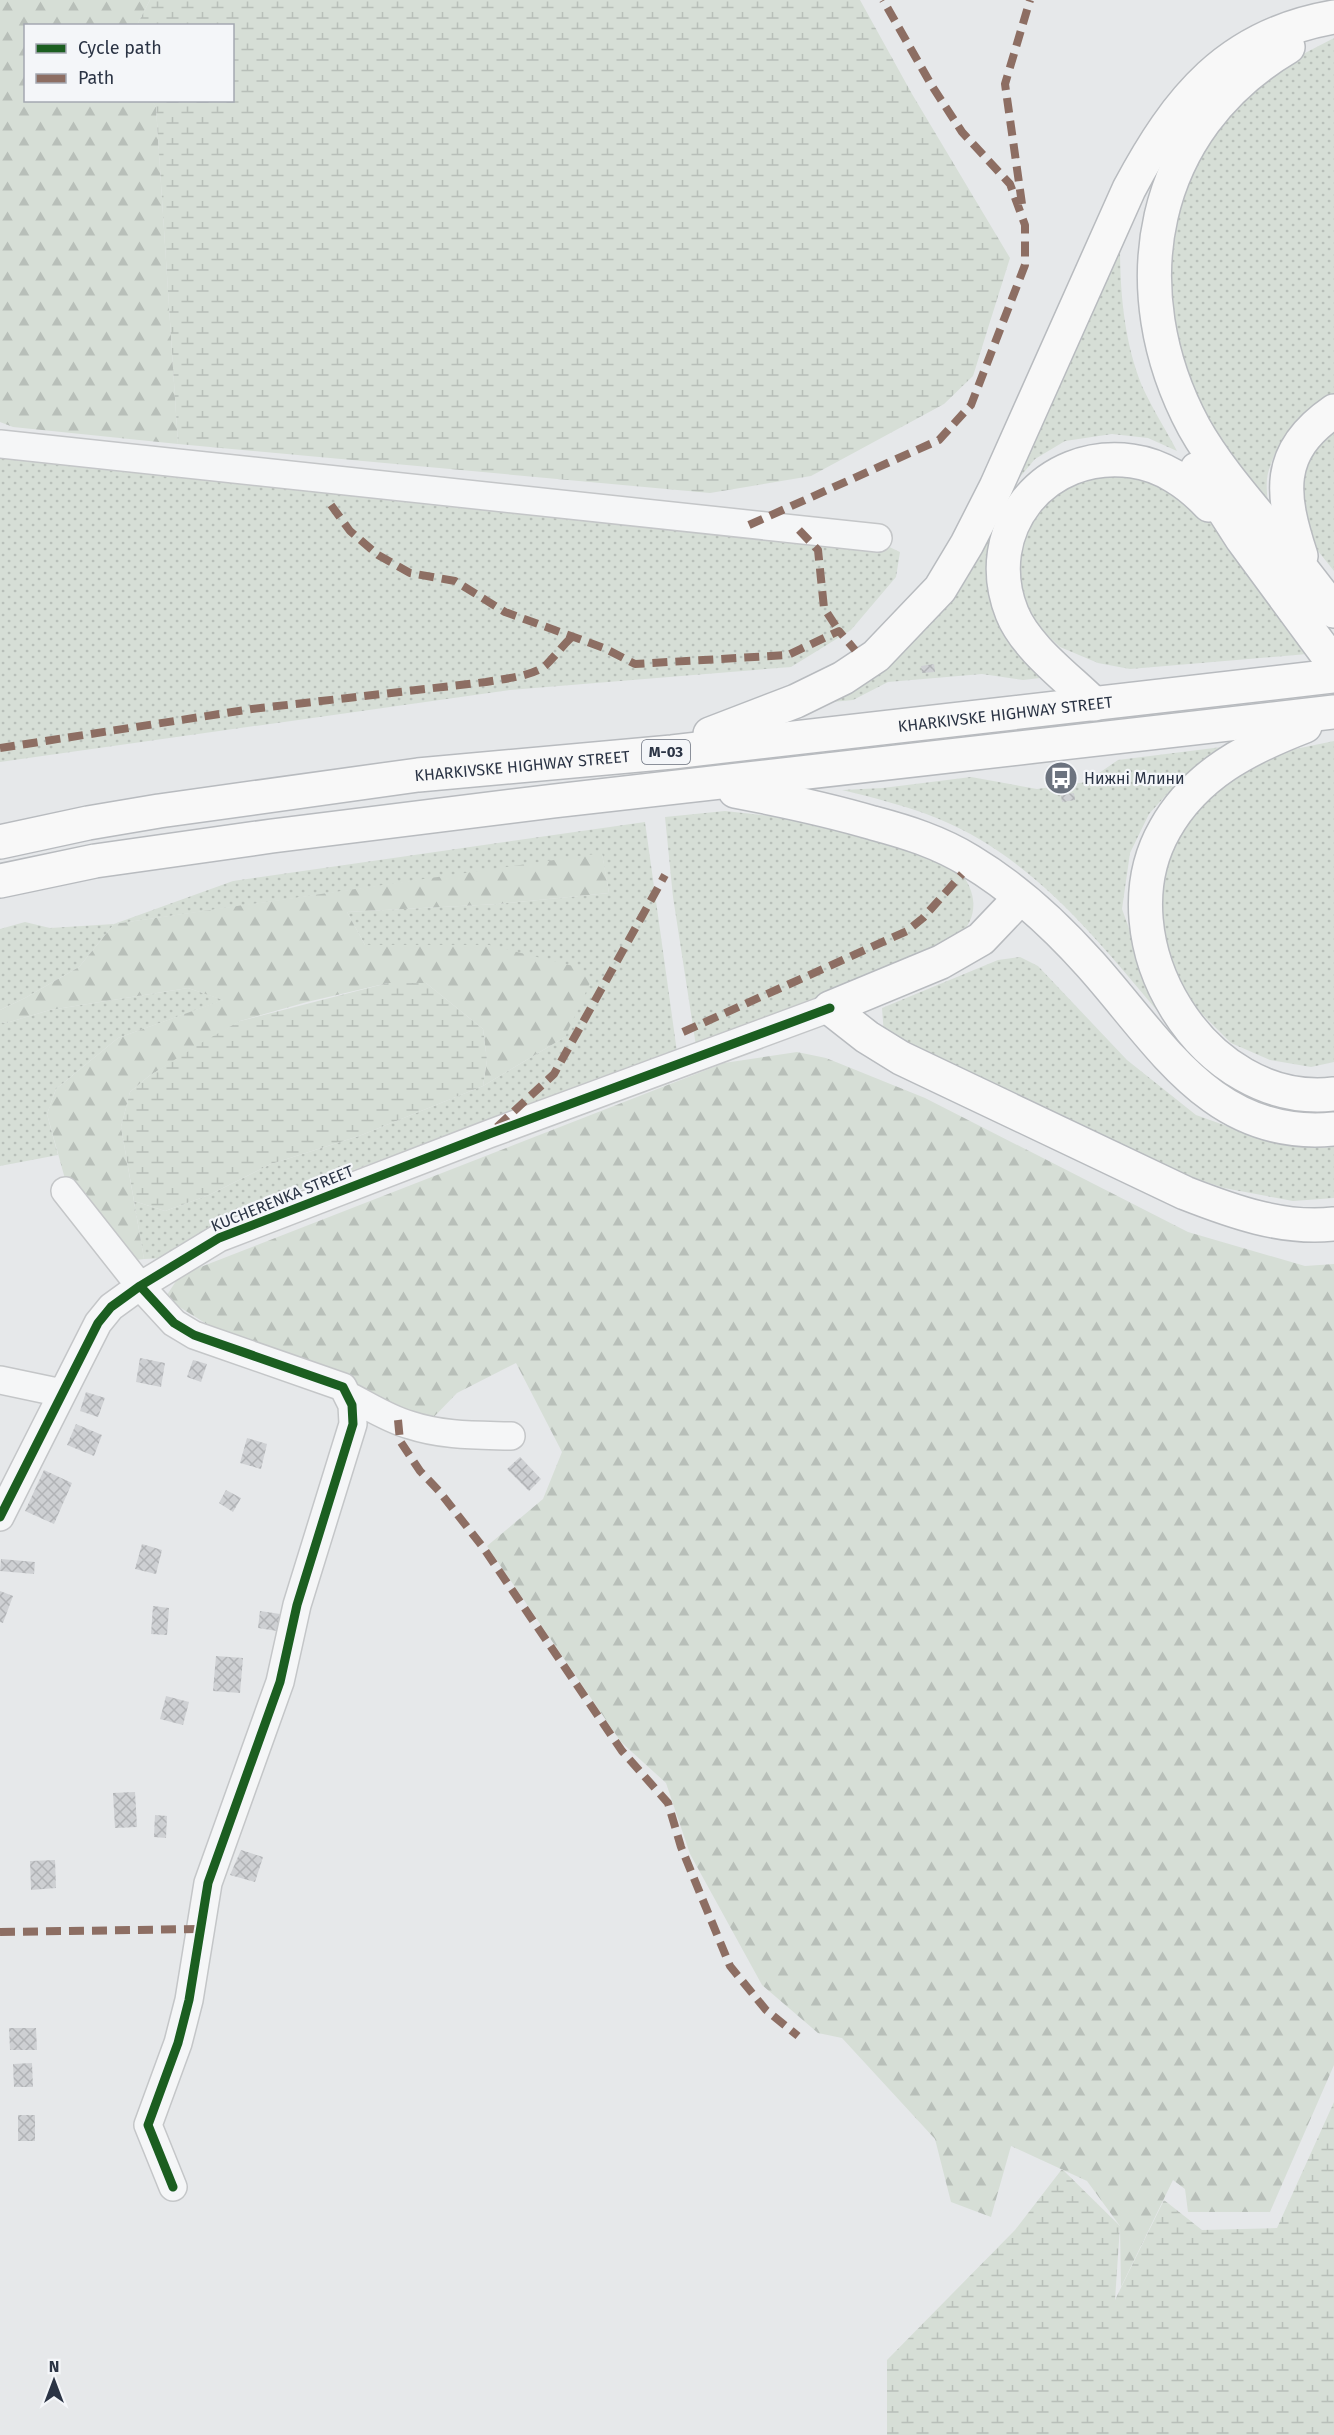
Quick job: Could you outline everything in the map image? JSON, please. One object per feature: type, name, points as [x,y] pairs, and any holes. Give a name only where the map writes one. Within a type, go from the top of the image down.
[{"type":"highway","points":[[549,762],[687,740],[765,714],[813,694],[876,656],[940,589],[968,544],[1030,413],[1129,189],[1148,153],[1171,120],[1195,89],[1236,53],[1279,33],[1334,17]]},
{"type":"highway","points":[[1334,25],[1272,56],[1234,86],[1208,116],[1188,145],[1173,179],[1158,232],[1155,261],[1155,304],[1160,337],[1168,367],[1195,428],[1234,486],[1308,575],[1334,611]]},
{"type":"highway","points":[[1171,120],[1151,177],[1139,226],[1134,276],[1137,329],[1145,366],[1162,407],[1185,451],[1242,539],[1334,664]]},
{"type":"highway","points":[[1308,575],[1289,517],[1286,482],[1289,468],[1304,438],[1334,411]]},
{"type":"highway","points":[[1094,704],[1029,641],[1010,607],[1004,578],[1004,554],[1014,520],[1027,499],[1049,480],[1073,467],[1103,460],[1133,461],[1160,468],[1185,484],[1204,499],[1242,539]]},
{"type":"highway","name":"KHARKIVSKE HIGHWAY STREET","points":[[0,842],[88,823],[250,797],[418,775],[672,752],[1334,676]]},
{"type":"highway","points":[[1334,714],[1242,753],[1207,777],[1183,801],[1164,830],[1153,858],[1146,893],[1149,932],[1157,967],[1178,1010],[1206,1046],[1223,1062],[1260,1084],[1280,1091],[1305,1095],[1334,1094]]},
{"type":"highway","name":"М-03","points":[[0,881],[95,861],[272,836],[698,785],[1334,714]]},
{"type":"highway","points":[[698,785],[808,804],[923,837],[971,862],[1020,898],[1064,936],[1177,1066],[1216,1100],[1261,1122],[1290,1129],[1317,1131],[1334,1129]]},
{"type":"highway","points":[[1020,898],[981,939],[941,962],[830,1008],[867,1037],[901,1058],[1185,1193],[1220,1206],[1276,1221],[1334,1224]]},
{"type":"street","points":[[0,444],[878,538]]},
{"type":"street","name":"KUCHERENKA STREET","points":[[0,1516],[98,1323],[111,1307],[140,1286],[219,1238],[462,1144],[830,1008]]},
{"type":"street","points":[[65,1191],[140,1286],[174,1323],[194,1335],[343,1387],[352,1405],[353,1424],[297,1605],[280,1682],[208,1883],[181,2032],[148,2125],[173,2187]]},
{"type":"street","points":[[0,1380],[62,1393]]},
{"type":"street","points":[[347,1395],[407,1425],[444,1434],[511,1436]]},
{"type":"street","points":[[0,1464],[28,1459]]},
{"type":"green space","points":[[0,0],[150,0],[138,24],[24,24],[24,102],[153,102],[156,107],[178,444],[13,427],[0,422]]},
{"type":"green space","points":[[150,0],[860,0],[912,94],[1010,258],[973,376],[944,404],[811,476],[710,493],[178,444],[156,107],[153,102],[234,102],[234,24],[138,24]]},
{"type":"green space","points":[[1334,38],[1334,396],[1302,418],[1278,448],[1267,478],[1269,515],[1205,425],[1168,314],[1170,223],[1213,125],[1282,65]]},
{"type":"green space","points":[[1120,245],[1122,299],[1131,352],[1142,386],[1177,451],[1148,438],[1112,434],[1065,441],[1035,459],[1010,489],[990,537],[990,573],[1057,676],[1023,680],[982,674],[888,682],[853,700],[812,704],[914,625]]},
{"type":"green space","points":[[1334,419],[1334,571],[1318,551],[1297,510],[1294,472]]},
{"type":"green space","points":[[0,456],[870,538],[900,552],[896,577],[851,630],[791,667],[510,690],[0,762]]},
{"type":"green space","points":[[1138,471],[1198,506],[1307,654],[1130,669],[1098,663],[1060,647],[1031,620],[1020,593],[1020,534],[1064,482]]},
{"type":"green space","points":[[1334,741],[1334,1062],[1311,1067],[1270,1060],[1231,1043],[1192,1004],[1166,961],[1154,910],[1161,856],[1206,791],[1267,755]]},
{"type":"green space","points":[[1222,747],[1167,794],[1149,814],[1130,853],[1122,909],[1160,1014],[1087,929],[1033,878],[1004,855],[973,835],[939,819],[903,806],[842,790],[883,788],[971,777],[1037,789],[1086,782],[1118,760]]},
{"type":"green space","points":[[725,811],[798,819],[881,836],[958,870],[972,895],[973,912],[970,921],[958,937],[925,956],[696,1046],[673,897],[665,817]]},
{"type":"green space","points":[[645,822],[677,1052],[293,1192],[164,1258],[144,1259],[134,1201],[165,1211],[209,1195],[271,1164],[359,1136],[483,1086],[565,1037],[489,945],[365,945],[347,912],[498,904],[609,893],[602,854],[114,924],[233,881]]},
{"type":"green space","points":[[602,853],[609,893],[498,904],[347,912],[365,945],[489,945],[577,967],[591,981],[565,1037],[483,1086],[487,1060],[483,1029],[426,983],[388,983],[240,1021],[149,1076],[130,1092],[121,1127],[144,1259],[128,1261],[67,1186],[47,1114],[56,1089],[118,1038],[223,1000],[188,988],[50,1010],[6,1023],[0,1022],[0,1010],[79,967],[114,924]]},
{"type":"green space","points":[[25,922],[50,928],[114,924],[79,967],[0,1010],[0,929]]},
{"type":"green space","points":[[1020,957],[1038,966],[1127,1060],[1196,1115],[1263,1139],[1324,1148],[1334,1146],[1334,1198],[1293,1201],[1224,1188],[1176,1172],[884,1035],[882,1008],[998,960]]},
{"type":"green space","points":[[388,983],[426,983],[483,1029],[487,1060],[483,1086],[359,1136],[271,1164],[209,1195],[165,1211],[134,1201],[121,1127],[130,1092],[149,1076],[240,1021]]},
{"type":"green space","points":[[188,988],[224,1000],[118,1038],[56,1089],[47,1114],[58,1155],[0,1166],[0,1022],[6,1023],[50,1010]]},
{"type":"green space","points":[[797,1052],[826,1058],[925,1098],[1188,1232],[1305,1266],[1334,1264],[1334,2065],[1270,2212],[1188,2212],[1185,2189],[1173,2180],[1121,2287],[1120,2226],[1087,2181],[1011,2146],[991,2217],[951,2202],[935,2139],[842,2038],[818,2033],[762,1985],[690,1854],[666,1783],[621,1742],[487,1546],[543,1499],[562,1452],[516,1363],[457,1393],[428,1423],[292,1354],[229,1338],[165,1298],[180,1275],[724,1063]]},
{"type":"green space","points":[[1334,2102],[1334,2435],[887,2435],[887,2360],[1015,2230],[1062,2169],[1120,2226],[1115,2300],[1164,2200],[1202,2230],[1277,2228]]},
{"type":"building","points":[[934,664],[935,672],[922,673],[921,666]]},
{"type":"building","points":[[1074,793],[1075,800],[1062,802],[1061,795]]},
{"type":"building","points":[[140,1358],[165,1363],[161,1387],[136,1382]]},
{"type":"building","points":[[193,1360],[207,1364],[201,1382],[187,1377]]},
{"type":"building","points":[[86,1392],[105,1398],[98,1417],[80,1411]]},
{"type":"building","points":[[76,1424],[102,1435],[94,1456],[67,1445]]},
{"type":"building","points":[[247,1438],[267,1444],[261,1469],[240,1463]]},
{"type":"building","points":[[520,1457],[541,1479],[529,1491],[507,1469]]},
{"type":"building","points":[[44,1470],[72,1483],[54,1524],[25,1511]]},
{"type":"building","points":[[226,1490],[241,1498],[233,1512],[219,1503]]},
{"type":"building","points":[[142,1544],[162,1550],[156,1574],[135,1569]]},
{"type":"building","points":[[1,1559],[35,1562],[34,1574],[0,1571]]},
{"type":"building","points":[[0,1591],[13,1596],[3,1623],[0,1622]]},
{"type":"building","points":[[153,1606],[169,1608],[167,1635],[151,1634]]},
{"type":"building","points":[[260,1611],[280,1614],[277,1631],[258,1628]]},
{"type":"building","points":[[216,1656],[243,1658],[240,1693],[213,1691]]},
{"type":"building","points":[[166,1696],[189,1702],[183,1725],[160,1719]]},
{"type":"building","points":[[135,1792],[137,1827],[115,1828],[113,1793]]},
{"type":"building","points":[[155,1815],[167,1816],[166,1838],[154,1837]]},
{"type":"building","points":[[241,1850],[263,1857],[255,1882],[230,1875]]},
{"type":"building","points":[[55,1860],[56,1888],[31,1890],[30,1861]]},
{"type":"building","points":[[9,2028],[36,2028],[37,2050],[10,2050]]},
{"type":"building","points":[[32,2063],[33,2087],[14,2087],[13,2064]]},
{"type":"building","points":[[18,2115],[35,2115],[35,2141],[18,2141]]},
{"type":"marked path","points":[[749,525],[939,440],[971,405],[1025,265],[1025,225],[1010,184],[962,132],[932,86],[883,0]]},
{"type":"marked path","points":[[1022,204],[1005,84],[1030,0]]},
{"type":"marked path","points":[[331,505],[350,531],[378,555],[410,573],[455,581],[505,612],[604,648],[635,664],[788,655],[839,631],[855,650]]},
{"type":"marked path","points":[[799,530],[818,550],[824,608],[839,631]]},
{"type":"marked path","points":[[0,748],[252,709],[509,678],[541,669],[573,636]]},
{"type":"marked path","points":[[683,1032],[907,931],[923,918],[962,874]]},
{"type":"marked path","points":[[497,1127],[554,1074],[665,875]]},
{"type":"marked path","points":[[398,1420],[400,1441],[420,1471],[439,1491],[482,1546],[622,1751],[668,1803],[681,1847],[730,1966],[766,2010],[798,2036]]},
{"type":"marked path","points":[[0,1932],[201,1929]]},
{"type":"cycle path","points":[[0,1517],[98,1323],[111,1307],[140,1286],[219,1238],[489,1134],[830,1008]]},
{"type":"cycle path","points":[[140,1286],[174,1323],[194,1335],[343,1387],[352,1405],[353,1424],[297,1605],[280,1682],[208,1883],[189,2000],[178,2043],[148,2125],[173,2187]]},
{"type":"place","name":"Нижні Млини","points":[[1061,778]]}]
